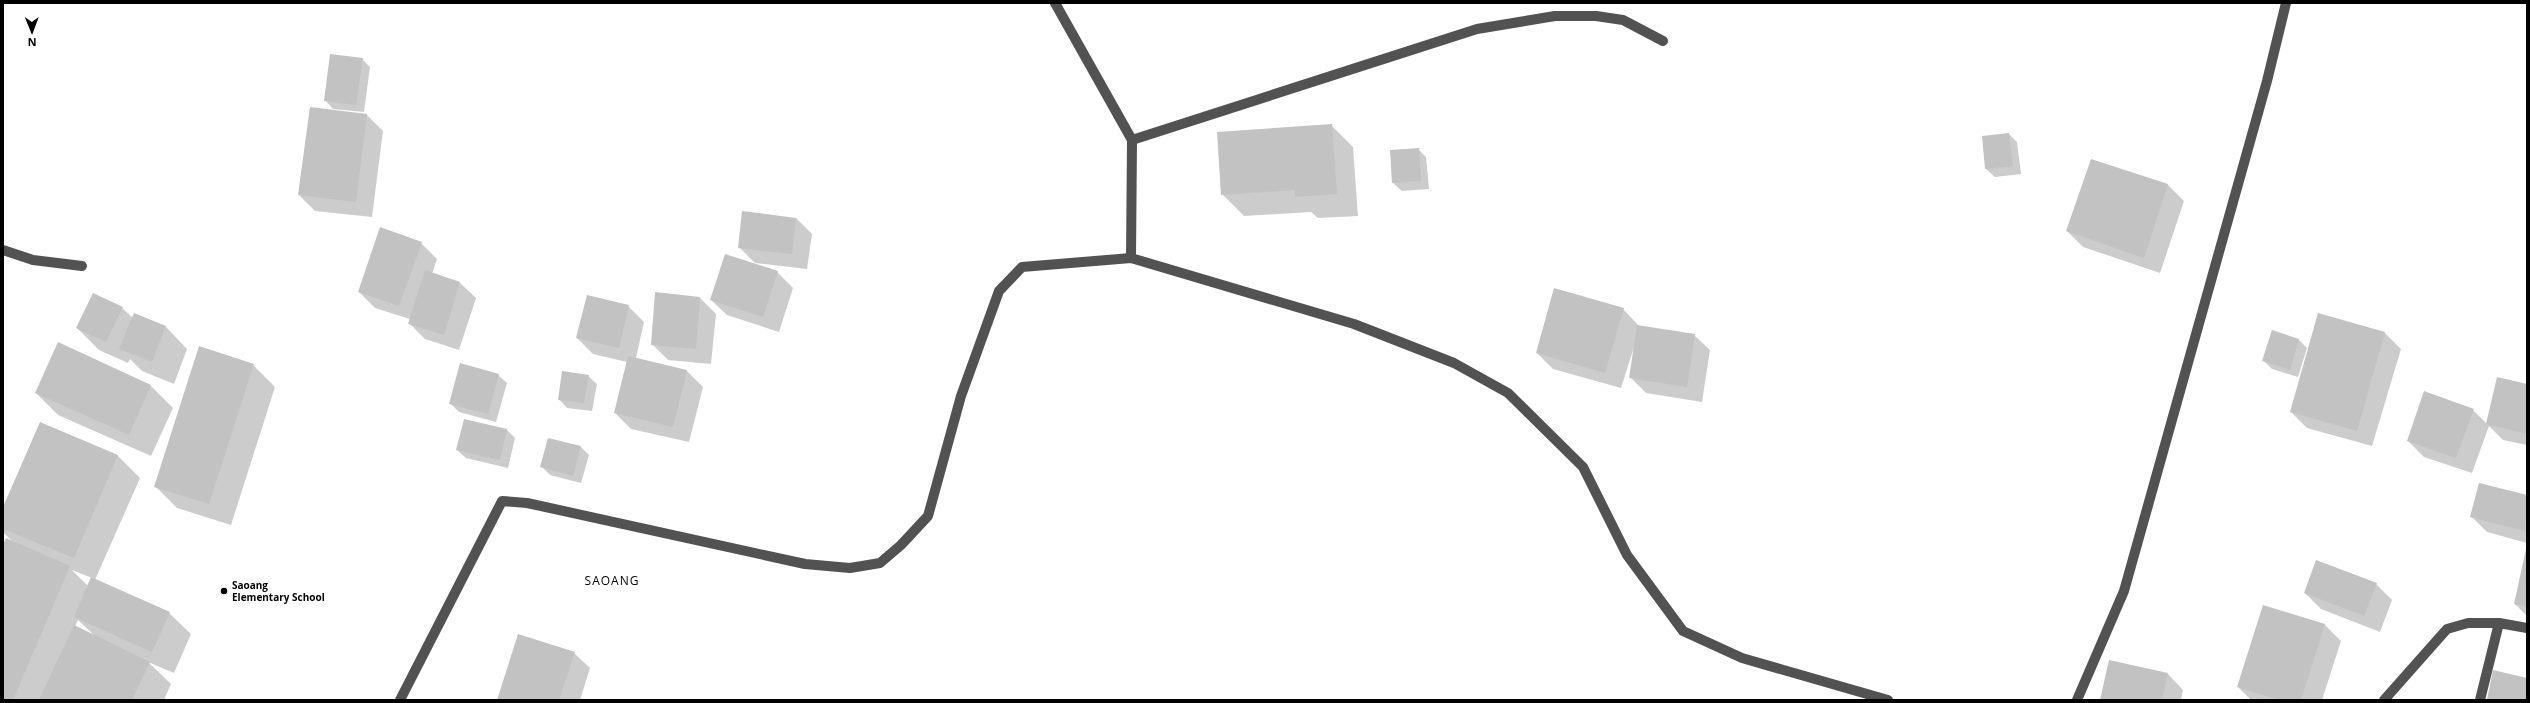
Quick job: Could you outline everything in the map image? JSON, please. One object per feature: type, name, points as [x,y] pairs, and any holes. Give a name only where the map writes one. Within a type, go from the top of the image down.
[{"type":"street","points":[[1055,3],[1132,140],[1130,258]]},
{"type":"street","points":[[2077,700],[2124,591],[2267,81],[2286,3]]},
{"type":"street","points":[[1132,140],[1477,29],[1555,16],[1596,16],[1623,20],[1663,41]]},
{"type":"street","points":[[3,250],[33,260],[82,266]]},
{"type":"street","points":[[400,700],[502,501],[527,503],[805,564],[850,568],[880,563],[901,545],[928,516],[961,396],[999,291],[1022,267],[1130,258],[1354,324],[1454,363],[1508,393],[1583,467],[1627,555],[1683,631],[1742,658],[1888,700]]},
{"type":"street","points":[[2384,700],[2447,629],[2468,623],[2499,623],[2527,628]]},
{"type":"street","points":[[2480,700],[2499,623]]},
{"type":"building","points":[[330,54],[363,58],[356,105],[324,101]]},
{"type":"building","points":[[310,107],[367,114],[356,202],[298,195]]},
{"type":"building","points":[[1332,124],[1337,194],[1295,197],[1295,190],[1221,195],[1217,132]]},
{"type":"building","points":[[2009,133],[2013,166],[1985,169],[1982,136]]},
{"type":"building","points":[[1419,148],[1421,181],[1392,183],[1390,150]]},
{"type":"building","points":[[2091,159],[2168,184],[2144,258],[2066,231]]},
{"type":"building","points":[[742,211],[796,218],[792,254],[738,248]]},
{"type":"building","points":[[380,227],[422,242],[399,306],[358,292]]},
{"type":"building","points":[[725,254],[778,271],[763,317],[710,300]]},
{"type":"building","points":[[425,270],[460,282],[444,335],[408,324]]},
{"type":"building","points":[[1554,288],[1624,308],[1605,373],[1536,353]]},
{"type":"building","points":[[655,292],[700,297],[696,349],[651,345]]},
{"type":"building","points":[[93,293],[123,307],[106,342],[76,328]]},
{"type":"building","points":[[587,295],[629,305],[619,348],[576,338]]},
{"type":"building","points":[[134,313],[166,326],[152,362],[119,349]]},
{"type":"building","points":[[2318,313],[2385,332],[2357,431],[2290,412]]},
{"type":"building","points":[[1637,325],[1695,334],[1687,387],[1629,378]]},
{"type":"building","points":[[2272,330],[2299,339],[2290,370],[2262,361]]},
{"type":"building","points":[[58,342],[151,385],[129,435],[35,393]]},
{"type":"building","points":[[199,346],[254,364],[209,504],[154,487]]},
{"type":"building","points":[[628,356],[687,370],[673,427],[614,413]]},
{"type":"building","points":[[460,363],[499,374],[488,414],[449,404]]},
{"type":"building","points":[[562,371],[589,375],[584,403],[558,400]]},
{"type":"building","points":[[2497,377],[2527,384],[2527,434],[2486,424]]},
{"type":"building","points":[[2424,391],[2474,409],[2456,458],[2407,441]]},
{"type":"building","points":[[464,419],[507,429],[500,460],[456,450]]},
{"type":"building","points":[[40,422],[118,455],[74,558],[3,529],[3,507]]},
{"type":"building","points":[[548,438],[581,446],[573,476],[540,467]]},
{"type":"building","points":[[2479,483],[2527,495],[2525,531],[2470,517]]},
{"type":"building","points":[[6,538],[70,566],[13,700],[3,700],[3,545]]},
{"type":"building","points":[[2527,549],[2527,607],[2514,604]]},
{"type":"building","points":[[2316,560],[2377,583],[2364,616],[2304,593]]},
{"type":"building","points":[[91,577],[170,612],[152,652],[74,617]]},
{"type":"building","points":[[2263,605],[2325,624],[2301,700],[2279,700],[2237,687]]},
{"type":"building","points":[[74,625],[150,662],[132,700],[39,700]]},
{"type":"building","points":[[518,634],[575,652],[559,700],[497,700]]},
{"type":"building","points":[[2109,660],[2168,673],[2162,700],[2100,700]]},
{"type":"building","points":[[2493,670],[2527,678],[2527,700],[2487,700]]},
{"type":"place","name":"Saoang Elementary School","points":[[224,591]]},
{"type":"district","name":"SAOANG","points":[[612,580]]}]
